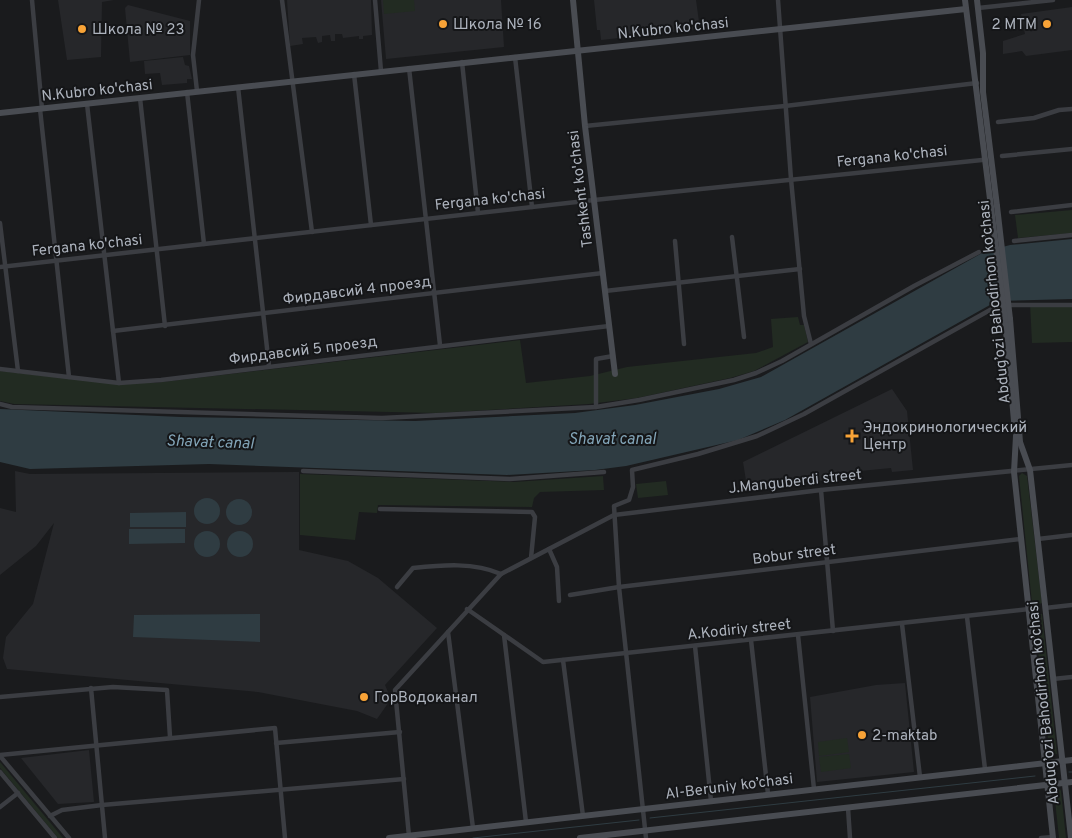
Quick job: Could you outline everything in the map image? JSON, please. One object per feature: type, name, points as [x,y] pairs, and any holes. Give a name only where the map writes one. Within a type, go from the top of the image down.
[{"type":"main road","name":"Tashkent ko'chasi","points":[[573,0],[585,126],[615,374]]},
{"type":"main road","name":"Abdug’ozi Bahodirhon ko’chasi","points":[[966,0],[980,83],[1020,442],[1030,470],[1062,761],[1068,783],[1071,838]]},
{"type":"main road","name":"Abdug’ozi Bahodirhon ko’chasi","points":[[978,0],[983,53],[980,83]]},
{"type":"main road","name":"N.Kubro ko'chasi","points":[[0,113],[515,56],[780,30],[966,9]]},
{"type":"main road","name":"Abdug’ozi Bahodirhon ko’chasi","points":[[1007,320],[1016,442],[1014,472],[1053,837]]},
{"type":"main road","name":"Al-Beruniy ko’chasi","points":[[389,838],[1072,760]]},
{"type":"main road","points":[[580,838],[646,834],[848,808],[1068,783]]},
{"type":"street","points":[[32,0],[55,261],[69,377]]},
{"type":"street","points":[[197,91],[193,55],[199,0]]},
{"type":"street","points":[[282,0],[312,232]]},
{"type":"street","points":[[375,0],[381,71]]},
{"type":"street","points":[[778,0],[791,179],[804,316],[811,344]]},
{"type":"street","points":[[978,8],[1053,0]]},
{"type":"street","points":[[515,56],[532,207]]},
{"type":"street","points":[[462,62],[478,213]]},
{"type":"street","points":[[409,68],[440,345]]},
{"type":"street","points":[[354,74],[372,225]]},
{"type":"street","points":[[585,126],[785,106],[980,83]]},
{"type":"street","points":[[238,87],[269,366]]},
{"type":"street","points":[[187,92],[204,244]]},
{"type":"street","points":[[140,98],[165,326]]},
{"type":"street","points":[[87,104],[119,383]]},
{"type":"street","points":[[998,122],[1034,118],[1072,108]]},
{"type":"street","points":[[1002,156],[1072,150]]},
{"type":"street","name":"Fergana ko'chasi","points":[[2,267],[594,200],[982,160]]},
{"type":"street","points":[[1011,212],[1072,206]]},
{"type":"street","points":[[0,223],[2,267],[18,371]]},
{"type":"street","points":[[1014,241],[1072,235]]},
{"type":"street","points":[[732,237],[744,337]]},
{"type":"street","points":[[675,241],[684,344]]},
{"type":"street","points":[[0,404],[12,407],[382,418],[596,407],[734,380],[782,361],[979,252]]},
{"type":"street","points":[[605,290],[800,269]]},
{"type":"street","name":"Фирдавсий 4 проезд","points":[[113,331],[603,273]]},
{"type":"street","points":[[646,834],[619,587],[614,515],[614,504],[629,500],[633,487],[632,470],[698,454],[757,436],[804,414],[999,305],[1072,304]]},
{"type":"street","name":"Фирдавсий 5 проезд","points":[[0,369],[119,383],[161,380],[609,326]]},
{"type":"street","points":[[596,407],[596,359],[613,356]]},
{"type":"street","name":"J.Manguberdi street","points":[[400,732],[395,690],[501,574],[614,515],[821,490],[1072,465]]},
{"type":"street","points":[[303,471],[510,479],[604,472]]},
{"type":"street","points":[[821,490],[833,631]]},
{"type":"street","points":[[380,509],[532,512],[535,518],[531,558]]},
{"type":"street","points":[[1038,538],[1072,535]]},
{"type":"street","name":"Bobur street","points":[[570,595],[619,587],[1021,539]]},
{"type":"street","points":[[549,548],[557,567],[559,601]]},
{"type":"street","points":[[396,587],[413,568],[452,565],[488,568],[501,574]]},
{"type":"street","points":[[1045,608],[1072,605]]},
{"type":"street","name":"A.Kodiriy street","points":[[467,609],[543,662],[1029,609]]},
{"type":"street","points":[[967,617],[985,769]]},
{"type":"street","points":[[902,624],[920,777]]},
{"type":"street","points":[[448,632],[473,828]]},
{"type":"street","points":[[504,635],[526,822]]},
{"type":"street","points":[[798,635],[814,789]]},
{"type":"street","points":[[751,640],[768,794]]},
{"type":"street","points":[[695,646],[711,801]]},
{"type":"street","points":[[563,660],[583,816]]},
{"type":"street","points":[[1053,679],[1072,677]]},
{"type":"street","points":[[0,696],[113,686],[167,690],[170,737]]},
{"type":"street","points":[[91,688],[105,838]]},
{"type":"street","points":[[0,756],[97,744],[275,728],[285,838]]},
{"type":"street","points":[[276,743],[400,732],[409,836]]},
{"type":"street","points":[[0,756],[69,838]]},
{"type":"street","points":[[0,772],[55,838]]},
{"type":"street","points":[[50,816],[62,810],[102,805],[404,779]]},
{"type":"street","points":[[0,807],[18,793]]},
{"type":"street","points":[[848,808],[850,838]]},
{"type":"street","points":[[1041,838],[1053,837]]},
{"type":"shaded area","name":"Школа № 23","points":[[58,0],[114,0],[102,2],[101,57],[67,60]]},
{"type":"shaded area","points":[[287,0],[371,0],[372,35],[363,36],[363,39],[359,39],[359,36],[343,38],[342,34],[335,34],[335,41],[331,41],[330,35],[322,36],[322,42],[318,43],[316,37],[302,38],[303,44],[290,46]]},
{"type":"shaded area","name":"Школа № 16","points":[[381,0],[501,0],[504,47],[386,59]]},
{"type":"shaded area","points":[[383,0],[414,0],[415,11],[384,14]]},
{"type":"shaded area","points":[[594,0],[696,0],[700,29],[601,40],[600,30],[597,30]]},
{"type":"shaded area","points":[[128,5],[190,21],[190,55],[130,62],[125,8]]},
{"type":"shaded area","name":"2 MTM","points":[[1072,7],[1072,50],[1026,56],[1022,51],[1003,54],[1003,41],[1025,34],[1021,14]]},
{"type":"shaded area","points":[[183,57],[185,65],[189,66],[192,79],[187,79],[187,83],[162,85],[160,73],[145,74],[144,61]]},
{"type":"shaded area","points":[[1072,210],[1072,233],[1018,238],[1015,215]]},
{"type":"shaded area","points":[[1030,303],[1072,303],[1072,342],[1032,343]]},
{"type":"shaded area","points":[[798,317],[800,325],[804,325],[808,342],[754,371],[637,398],[589,404],[436,413],[14,404],[0,401],[0,371],[74,379],[154,383],[520,340],[526,383],[590,376],[627,367],[756,353],[773,347],[771,319]]},
{"type":"shaded area","name":"Эндокринологический Центр","points":[[892,389],[907,411],[913,470],[892,472],[891,468],[840,473],[841,479],[747,487],[743,462]]},
{"type":"shaded area","points":[[15,471],[30,474],[299,472],[299,550],[348,561],[378,578],[437,628],[385,685],[391,699],[377,719],[357,711],[258,692],[7,669],[3,658],[6,637],[33,604],[54,523],[36,546],[0,575],[0,508],[16,512]]},
{"type":"shaded area","points":[[1022,473],[1027,476],[1042,603],[1037,605],[1032,603],[1019,476]]},
{"type":"shaded area","points":[[300,474],[514,482],[603,476],[604,490],[540,492],[534,498],[532,507],[378,505],[377,513],[359,512],[355,540],[300,535]]},
{"type":"shaded area","points":[[666,481],[668,495],[638,498],[636,484]]},
{"type":"shaded area","points":[[1042,614],[1057,754],[1050,755],[1034,615]]},
{"type":"shaded area","name":"2-maktab","points":[[905,683],[914,772],[817,782],[810,697],[876,685]]},
{"type":"shaded area","points":[[847,738],[849,752],[819,756],[818,742]]},
{"type":"shaded area","points":[[89,750],[94,802],[58,804],[21,758]]},
{"type":"shaded area","points":[[849,754],[851,768],[821,772],[819,757]]},
{"type":"shaded area","points":[[0,762],[63,838],[58,838],[0,768]]},
{"type":"shaded area","points":[[1060,789],[1066,838],[1059,838],[1054,791]]},
{"type":"water","name":"Shavat canal","points":[[1072,239],[1072,299],[997,301],[785,420],[738,440],[626,466],[595,470],[507,475],[209,464],[30,469],[0,462],[0,409],[181,417],[415,421],[575,413],[635,405],[719,389],[761,377],[984,252],[1010,245]]},
{"type":"water","points":[[207,498],[216,502],[220,511],[216,520],[207,524],[198,520],[194,511],[198,502]]},
{"type":"water","points":[[239,499],[248,503],[252,512],[248,521],[239,525],[230,521],[226,512],[230,503]]},
{"type":"water","points":[[186,512],[186,527],[130,527],[130,513]]},
{"type":"water","points":[[129,529],[185,529],[185,543],[129,544]]},
{"type":"water","points":[[207,531],[216,535],[220,544],[216,553],[207,557],[198,553],[194,544],[198,535]]},
{"type":"water","points":[[240,531],[249,535],[253,544],[249,553],[240,557],[231,553],[227,544],[231,535]]},
{"type":"water","points":[[260,614],[260,642],[133,637],[134,615]]},
{"type":"waterway","points":[[650,818],[1035,776]]},
{"type":"waterway","points":[[473,838],[639,820]]},
{"type":"place","name":"Школа № 16","points":[[443,24]]},
{"type":"place","name":"2 MTM","points":[[1047,24]]},
{"type":"place","name":"Школа № 23","points":[[82,29]]},
{"type":"place","name":"Эндокринологический Центр","points":[[852,436]]},
{"type":"place","name":"ГорВодоканал","points":[[364,697]]},
{"type":"place","name":"2-maktab","points":[[862,735]]}]
